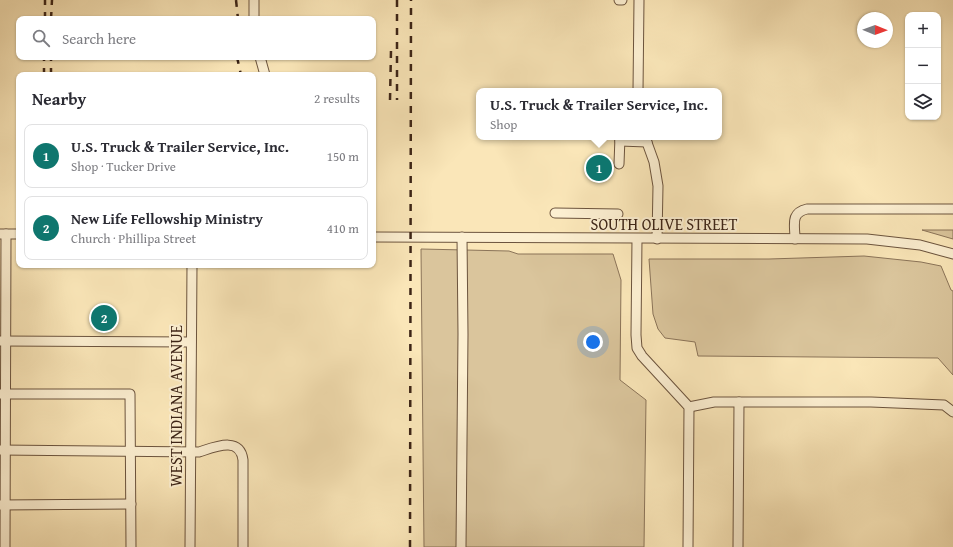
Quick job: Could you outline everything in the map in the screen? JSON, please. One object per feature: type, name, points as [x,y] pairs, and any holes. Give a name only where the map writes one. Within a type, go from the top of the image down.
[{"type":"street","points":[[254,0],[254,16]]},
{"type":"street","points":[[638,88],[639,0]]},
{"type":"street","points":[[261,60],[264,72]]},
{"type":"street","points":[[620,140],[620,164]]},
{"type":"street","points":[[646,140],[654,162],[658,186],[657,239]]},
{"type":"street","points":[[795,239],[795,216],[798,212],[808,209],[953,209]]},
{"type":"street","points":[[555,213],[618,214]]},
{"type":"street","points":[[5,547],[3,505],[3,234],[16,234]]},
{"type":"street","name":"SOUTH OLIVE STREET","points":[[376,237],[878,240],[920,245],[953,254]]},
{"type":"street","points":[[461,547],[463,334],[462,237]]},
{"type":"street","points":[[637,239],[637,348],[642,356],[667,381],[689,407],[688,547]]},
{"type":"street","name":"WEST INDIANA AVENUE","points":[[190,547],[192,268]]},
{"type":"street","points":[[3,341],[191,342]]},
{"type":"street","points":[[3,394],[130,394],[132,451],[131,547]]},
{"type":"street","points":[[689,407],[714,402],[871,402],[944,405],[953,412]]},
{"type":"street","points":[[738,547],[739,402]]},
{"type":"street","points":[[3,450],[199,452],[221,446],[232,445],[240,449],[242,454],[243,547]]},
{"type":"street","points":[[3,505],[131,504]]},
{"type":"shaded area","points":[[922,230],[953,230],[953,239]]},
{"type":"shaded area","points":[[421,249],[509,251],[518,254],[613,254],[621,280],[620,380],[646,400],[644,547],[424,547]]},
{"type":"shaded area","points":[[864,256],[921,262],[941,266],[951,290],[953,291],[953,375],[938,358],[698,356],[695,342],[665,338],[658,329],[653,314],[649,259],[769,259]]},
{"type":"railway","points":[[45,0],[45,16]]},
{"type":"railway","points":[[51,16],[52,0]]},
{"type":"railway","points":[[236,0],[238,16]]},
{"type":"railway","points":[[397,0],[397,100]]},
{"type":"railway","points":[[410,547],[411,0]]},
{"type":"railway","points":[[390,100],[391,50]]},
{"type":"railway","points":[[44,60],[44,72]]},
{"type":"railway","points":[[51,60],[51,72]]},
{"type":"railway","points":[[238,60],[240,72]]},
{"type":"place","name":"U.S. Truck & Trailer Service, Inc.","points":[[599,168]]},
{"type":"place","name":"New Life Fellowship Ministry","points":[[104,318]]}]
